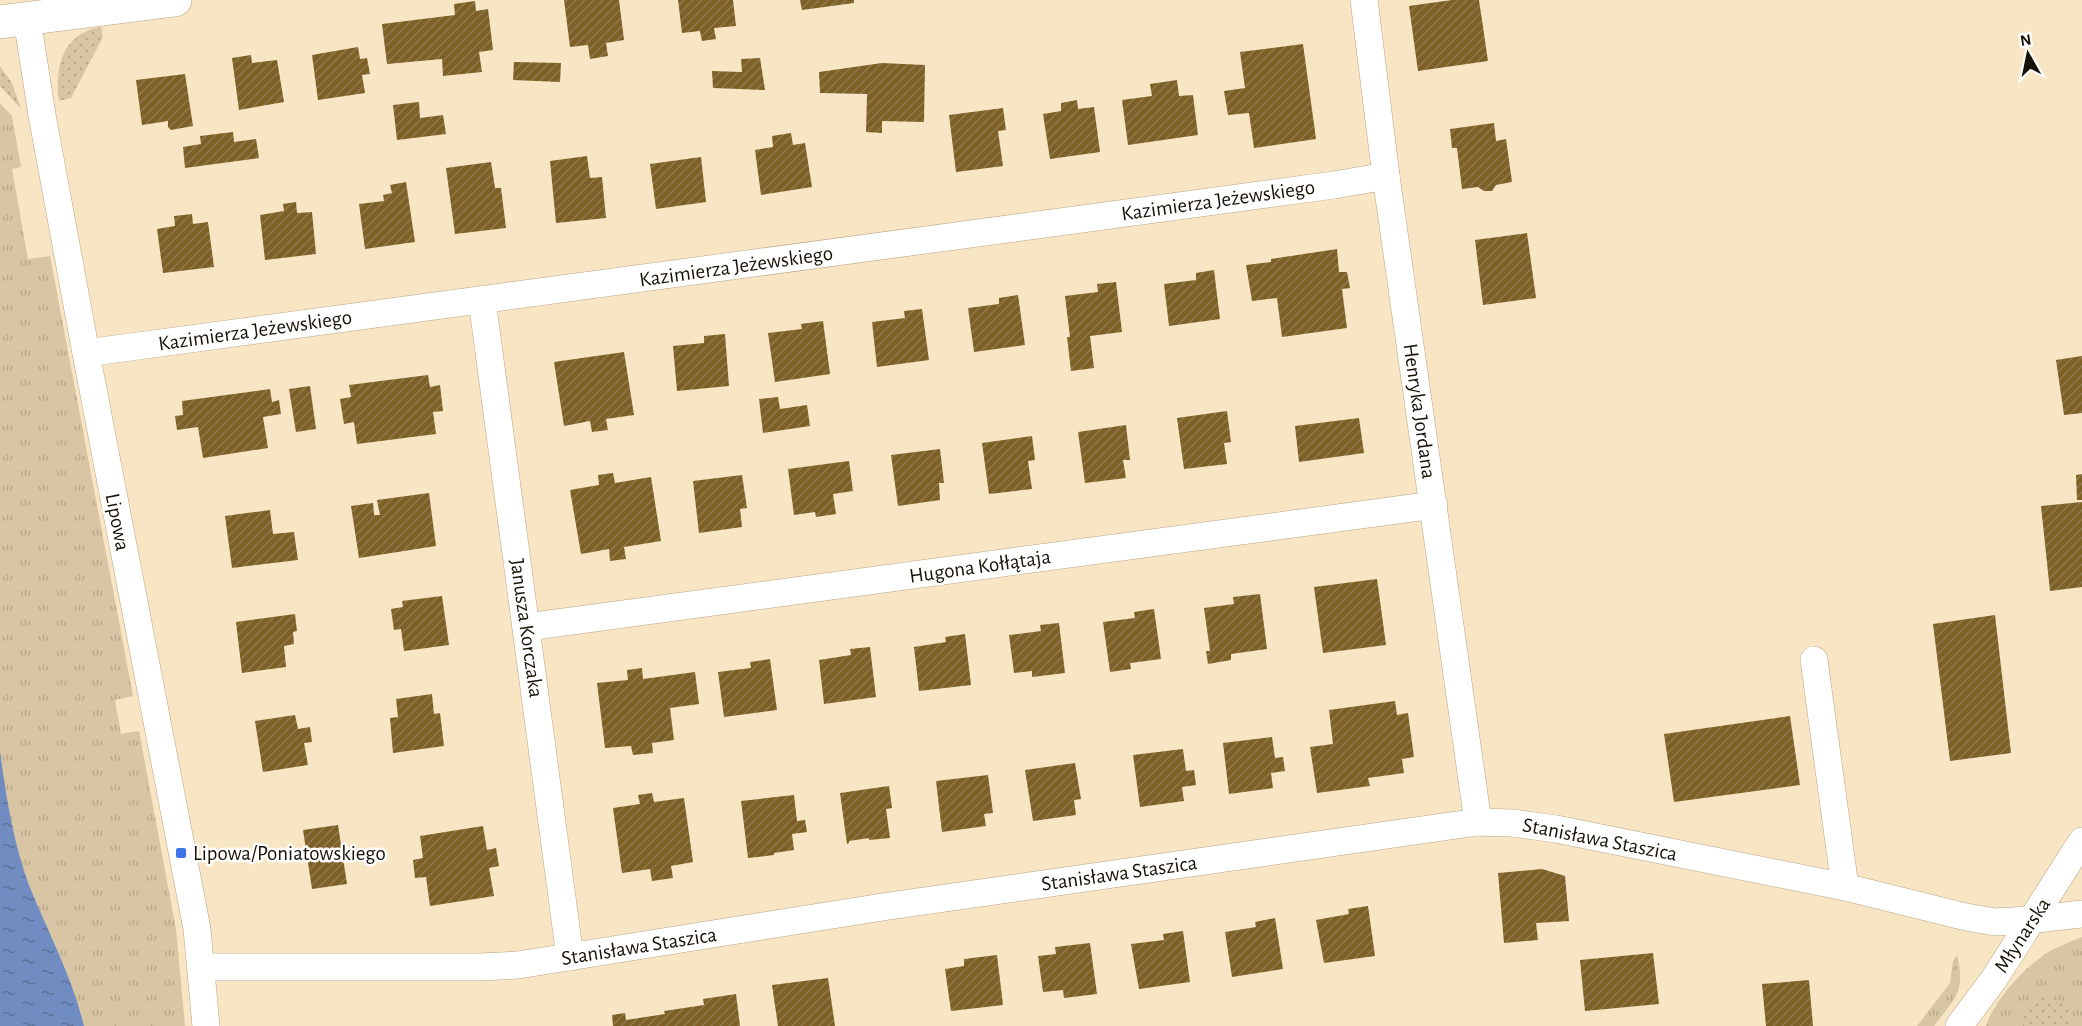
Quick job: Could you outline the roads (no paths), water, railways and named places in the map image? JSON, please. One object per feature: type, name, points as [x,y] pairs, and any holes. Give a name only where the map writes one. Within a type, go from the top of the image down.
[{"type":"street","points":[[13,21],[175,0]]},
{"type":"street","name":"Henryka Jordana","points":[[1364,0],[1386,176],[1478,822]]},
{"type":"street","name":"Lipowa","points":[[13,21],[42,115],[197,928],[206,1026]]},
{"type":"street","name":"Kazimierza Jeżewskiego","points":[[86,352],[1334,185],[1386,176]]},
{"type":"street","name":"Janusza Korczaka","points":[[482,300],[570,957]]},
{"type":"street","name":"Hugona Kołłątaja","points":[[527,627],[1434,505]]},
{"type":"street","points":[[1814,660],[1845,887]]},
{"type":"street","name":"Stanisława Staszica","points":[[202,967],[518,965],[889,906],[1478,822],[1512,823],[1556,829],[1845,887],[1995,922],[2082,914]]},
{"type":"street","name":"Młynarska","points":[[1959,1026],[1994,979],[2082,842]]},
{"type":"water","points":[[0,750],[11,818],[23,868],[67,972],[84,1026],[0,1026]]},
{"type":"place","name":"Lipowa/Poniatowskiego","points":[[181,853]]}]
